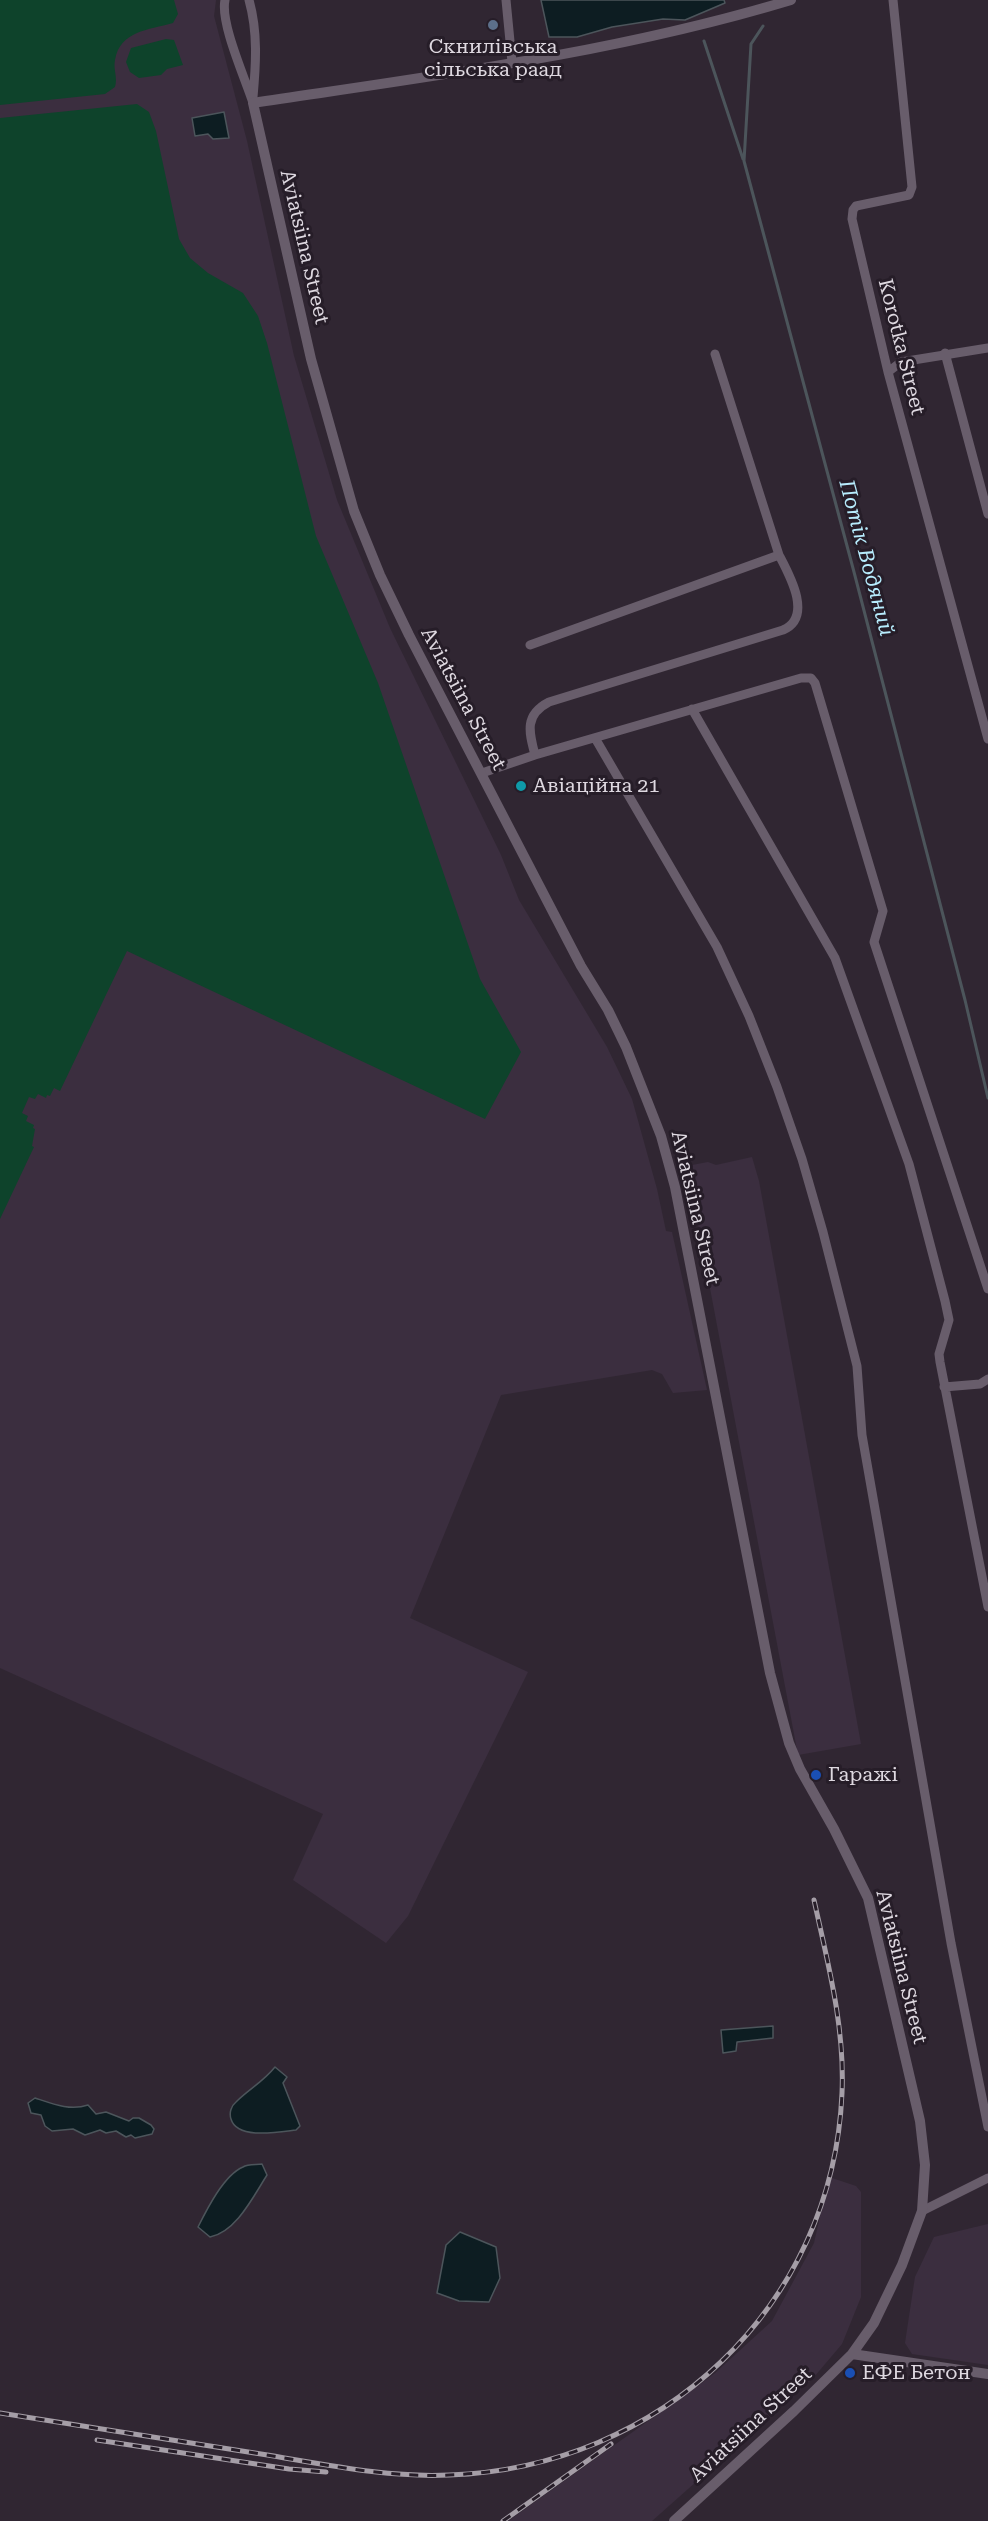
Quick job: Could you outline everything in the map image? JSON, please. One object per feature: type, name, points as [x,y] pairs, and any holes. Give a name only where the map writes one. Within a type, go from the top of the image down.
[{"type":"street","points":[[225,0],[226,22],[253,103]]},
{"type":"street","points":[[249,0],[255,23],[256,62],[253,103]]},
{"type":"street","points":[[506,0],[512,62]]},
{"type":"street","points":[[253,103],[606,46],[739,16],[791,0]]},
{"type":"street","name":"Korotka Street","points":[[893,0],[912,187],[909,195],[856,206],[852,219],[888,372],[988,739]]},
{"type":"street","name":"Aviatsiina Street","points":[[253,103],[311,359],[354,511],[380,575],[581,966],[613,1019],[644,1089],[661,1136],[681,1216],[770,1673],[781,1716],[800,1769],[834,1829],[868,1898],[920,2121],[925,2165],[922,2211],[902,2265],[874,2323],[852,2354],[795,2411],[674,2521]]},
{"type":"street","points":[[888,372],[901,362],[945,353],[988,348]]},
{"type":"street","points":[[945,353],[988,514]]},
{"type":"street","points":[[535,755],[529,731],[534,713],[549,702],[792,626],[797,619],[800,611],[789,575],[779,555],[715,354]]},
{"type":"street","points":[[531,645],[779,555]]},
{"type":"street","points":[[482,773],[692,709],[801,678],[811,678],[815,683],[884,911],[874,942],[988,1289]]},
{"type":"street","points":[[692,709],[835,958],[909,1164],[949,1320],[939,1354],[988,1607]]},
{"type":"street","points":[[595,738],[717,947],[777,1087],[824,1232],[857,1366],[864,1447],[951,1944],[988,2127]]},
{"type":"street","points":[[944,1387],[980,1384],[988,1379]]},
{"type":"street","points":[[922,2211],[988,2178]]},
{"type":"street","points":[[852,2354],[988,2374]]},
{"type":"shaded area","points":[[0,0],[216,0],[214,16],[247,141],[294,356],[337,500],[390,628],[501,855],[519,900],[607,1047],[632,1099],[666,1231],[672,1232],[707,1390],[673,1393],[662,1374],[652,1370],[501,1395],[410,1618],[528,1672],[408,1916],[386,1943],[293,1880],[323,1814],[0,1668]]},
{"type":"shaded area","points":[[541,0],[724,0],[725,3],[685,20],[663,19],[612,27],[577,37],[549,37]]},
{"type":"shaded area","points":[[224,112],[229,138],[213,139],[208,134],[195,136],[192,118]]},
{"type":"shaded area","points":[[752,1157],[759,1181],[861,1744],[798,1755],[687,1166],[708,1162],[716,1165]]},
{"type":"shaded area","points":[[773,2026],[773,2038],[737,2042],[736,2051],[723,2053],[721,2030]]},
{"type":"shaded area","points":[[275,2067],[287,2077],[283,2083],[300,2126],[296,2130],[270,2133],[241,2130],[231,2119],[230,2114],[234,2104]]},
{"type":"shaded area","points":[[35,2098],[68,2107],[88,2105],[96,2114],[106,2112],[129,2121],[139,2118],[154,2129],[152,2134],[135,2138],[131,2135],[126,2137],[116,2131],[106,2133],[100,2130],[85,2135],[73,2129],[52,2131],[45,2126],[41,2115],[31,2113],[28,2103]]},
{"type":"shaded area","points":[[262,2164],[267,2175],[236,2221],[219,2234],[210,2237],[198,2227],[229,2177],[245,2166]]},
{"type":"shaded area","points":[[829,2177],[856,2186],[861,2192],[861,2297],[842,2344],[814,2377],[652,2521],[508,2521],[714,2374],[772,2321],[814,2243]]},
{"type":"shaded area","points":[[988,2224],[988,2365],[912,2354],[905,2343],[915,2277],[934,2237]]},
{"type":"shaded area","points":[[460,2232],[496,2247],[500,2278],[489,2302],[459,2301],[437,2293],[446,2245]]},
{"type":"green space","points":[[0,0],[174,0],[178,14],[173,23],[136,33],[123,43],[115,60],[115,87],[105,94],[0,105]]},
{"type":"green space","points":[[166,39],[174,40],[183,65],[167,69],[161,75],[139,78],[130,72],[126,62],[131,48]]},
{"type":"green space","points":[[137,104],[149,112],[156,131],[179,239],[190,258],[208,273],[243,293],[258,316],[267,343],[316,536],[378,683],[480,979],[521,1052],[485,1119],[127,951],[60,1091],[54,1088],[50,1096],[47,1095],[46,1098],[38,1094],[35,1099],[29,1097],[22,1113],[28,1116],[26,1121],[34,1125],[32,1146],[34,1147],[0,1219],[0,118]]},
{"type":"waterway","name":"Потік Водяний","points":[[763,26],[751,44],[744,161],[854,572],[965,1000],[988,1098]]},
{"type":"waterway","points":[[704,41],[743,159]]},
{"type":"railway","points":[[0,2413],[355,2469],[402,2474],[449,2475],[526,2465],[598,2442],[664,2407],[721,2362],[769,2306],[806,2242],[831,2171],[842,2093],[841,2044],[830,1972],[814,1900]]},
{"type":"railway","points":[[97,2440],[289,2469],[326,2472]]},
{"type":"railway","points":[[503,2521],[611,2444]]},
{"type":"place","name":"Скнилівська сільська раад","points":[[493,25]]},
{"type":"place","name":"Авіаційна 21","points":[[521,786]]},
{"type":"place","name":"Гаражі","points":[[816,1775]]},
{"type":"place","name":"ЕФЕ Бетон","points":[[850,2373]]}]
